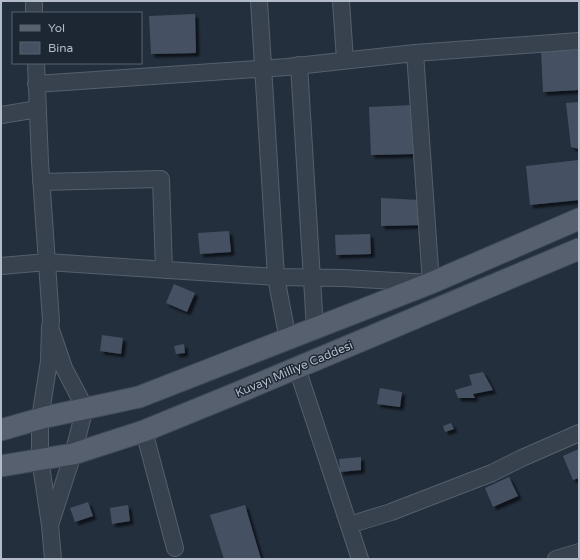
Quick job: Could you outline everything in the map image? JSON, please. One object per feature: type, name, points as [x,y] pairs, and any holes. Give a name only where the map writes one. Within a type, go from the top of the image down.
[{"type":"main road","points":[[1,430],[85,408],[138,397],[288,340],[431,283],[579,219]]},
{"type":"main road","name":"Kuvayı Milliye Caddesi","points":[[1,466],[73,454],[144,430],[297,368],[579,248]]},
{"type":"street","points":[[34,1],[34,12]]},
{"type":"street","points":[[260,1],[276,277],[288,340]]},
{"type":"street","points":[[341,1],[345,60]]},
{"type":"street","points":[[36,84],[263,68],[415,53],[579,41]]},
{"type":"street","points":[[1,266],[47,262],[276,277],[312,277],[431,283],[415,53]]},
{"type":"street","points":[[36,64],[50,327],[48,361],[40,419],[40,459],[50,525],[53,559]]},
{"type":"street","points":[[299,65],[315,329]]},
{"type":"street","points":[[1,115],[38,109]]},
{"type":"street","points":[[42,182],[161,179],[164,270]]},
{"type":"street","points":[[50,327],[64,368],[85,408],[73,454],[50,525]]},
{"type":"street","points":[[297,368],[360,559]]},
{"type":"street","points":[[144,430],[175,548]]},
{"type":"street","points":[[349,525],[406,506],[485,476],[579,433]]},
{"type":"street","points":[[556,559],[579,552]]},
{"type":"building","points":[[195,14],[196,53],[151,54],[149,16]]},
{"type":"building","points":[[579,50],[579,90],[543,92],[541,51]]},
{"type":"building","points":[[579,102],[579,149],[571,147],[566,103]]},
{"type":"building","points":[[413,105],[415,154],[371,155],[369,107]]},
{"type":"building","points":[[579,160],[579,200],[530,205],[526,166]]},
{"type":"building","points":[[381,198],[419,200],[424,225],[381,226]]},
{"type":"building","points":[[229,231],[231,252],[200,254],[198,233]]},
{"type":"building","points":[[370,234],[371,254],[336,255],[335,235]]},
{"type":"building","points":[[174,284],[195,293],[187,312],[166,303]]},
{"type":"building","points":[[102,335],[123,338],[121,354],[100,351]]},
{"type":"building","points":[[184,344],[185,353],[176,354],[174,346]]},
{"type":"building","points":[[483,372],[493,390],[473,394],[475,398],[458,398],[455,390],[472,385],[469,375]]},
{"type":"building","points":[[380,388],[402,392],[400,407],[377,404]]},
{"type":"building","points":[[451,423],[454,429],[445,432],[443,426]]},
{"type":"building","points":[[579,449],[579,478],[573,480],[563,456]]},
{"type":"building","points":[[361,457],[361,470],[340,472],[339,459]]},
{"type":"building","points":[[509,477],[518,496],[493,507],[485,488]]},
{"type":"building","points":[[88,502],[93,516],[75,522],[70,508]]},
{"type":"building","points":[[128,505],[130,521],[112,524],[110,508]]},
{"type":"building","points":[[245,505],[261,559],[224,559],[210,515]]}]
